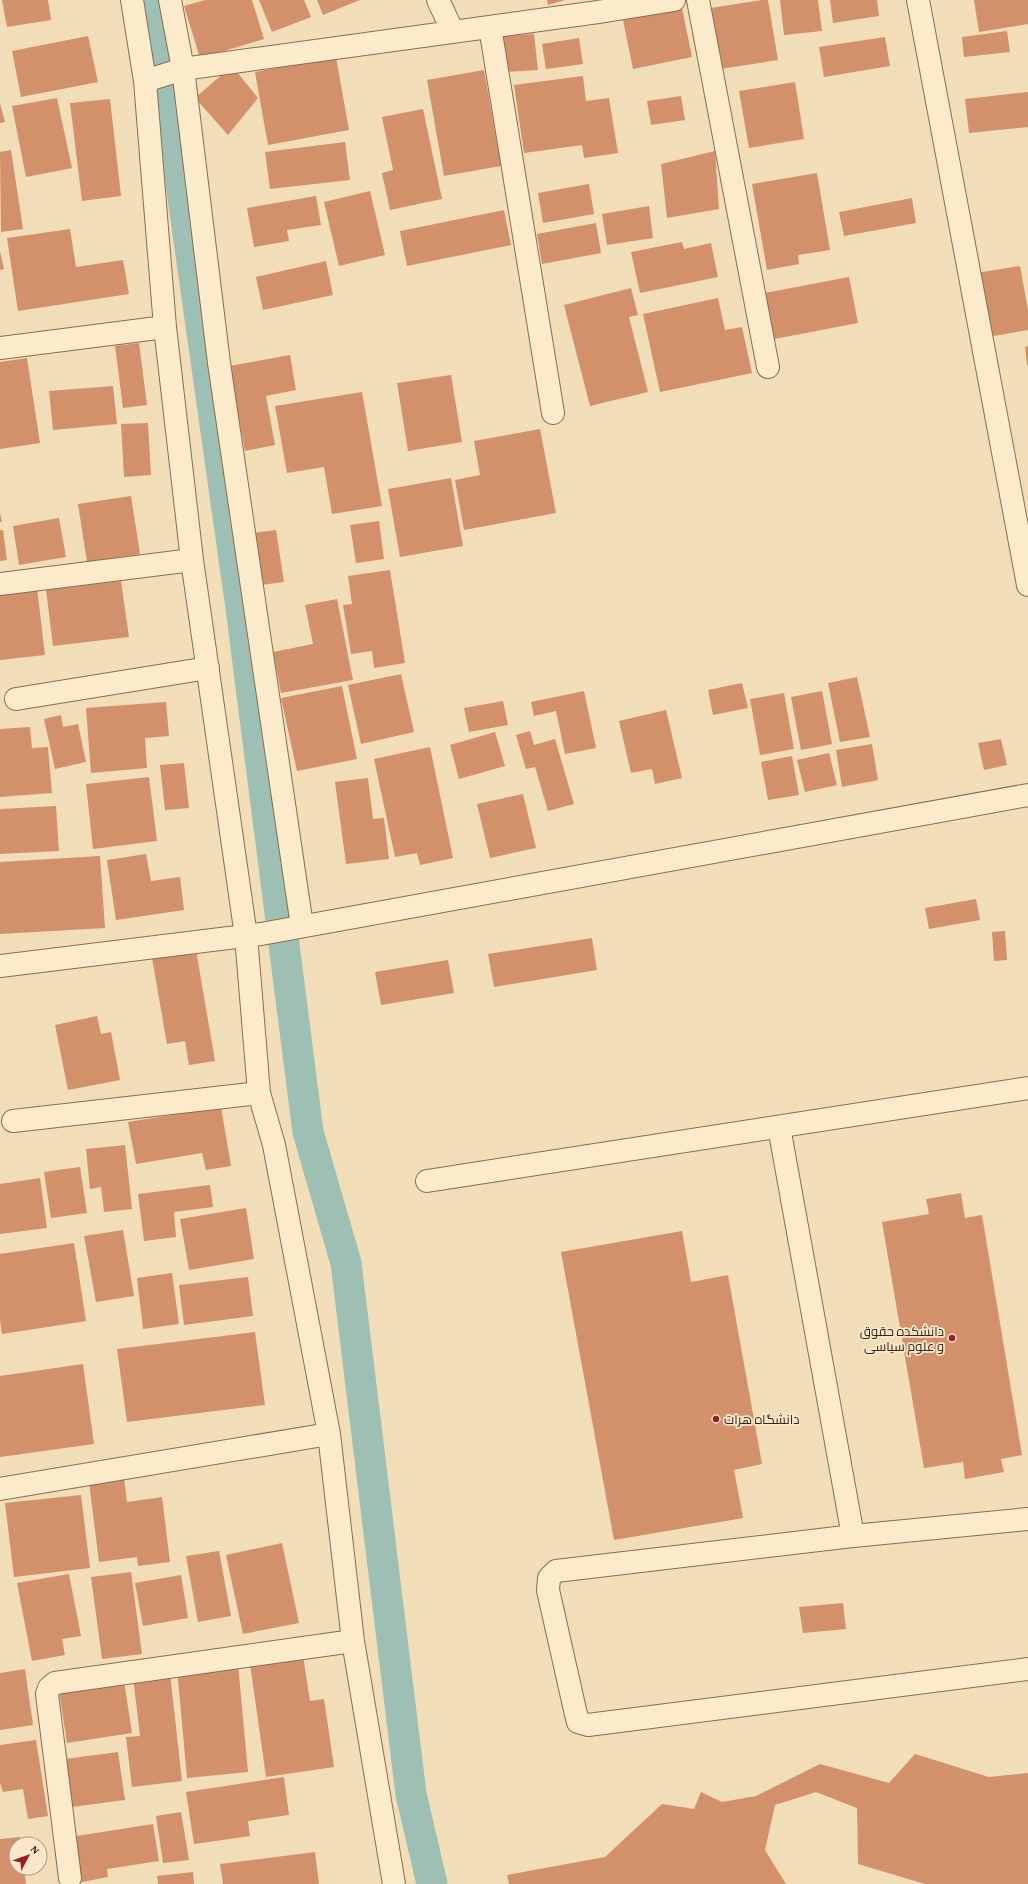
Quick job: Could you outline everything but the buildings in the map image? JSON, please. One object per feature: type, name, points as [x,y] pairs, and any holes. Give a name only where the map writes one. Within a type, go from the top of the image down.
[{"type":"street","points":[[132,0],[152,79],[166,327],[192,560],[208,668],[254,935],[259,1093],[274,1145],[329,1434],[353,1641],[394,1884]]},
{"type":"street","points":[[170,0],[183,69],[219,363],[302,926]]},
{"type":"street","points":[[438,0],[453,32]]},
{"type":"street","points":[[152,79],[183,69],[674,0]]},
{"type":"street","points":[[698,0],[768,367]]},
{"type":"street","points":[[918,0],[1028,585]]},
{"type":"street","points":[[490,27],[553,413]]},
{"type":"street","points":[[0,348],[166,327]]},
{"type":"street","points":[[0,584],[192,560]]},
{"type":"street","points":[[16,699],[208,668]]},
{"type":"street","points":[[0,966],[254,935],[1028,795]]},
{"type":"street","points":[[427,1181],[1028,1088]]},
{"type":"street","points":[[13,1121],[259,1093]]},
{"type":"street","points":[[779,1126],[853,1536]]},
{"type":"street","points":[[0,1489],[329,1434]]},
{"type":"street","points":[[1028,1519],[853,1536],[556,1570],[549,1578],[548,1590],[578,1722],[588,1725],[1028,1669]]},
{"type":"street","points":[[70,1878],[47,1694],[49,1688],[54,1683],[353,1641]]},
{"type":"waterway","points":[[155,0],[241,608],[308,1132],[346,1263],[411,1794],[432,1884]]},
{"type":"place","name":"دانشکده حقوق و علوم سیاسی","points":[[952,1338]]},
{"type":"place","name":"دانشگاه هرات","points":[[716,1419]]}]
